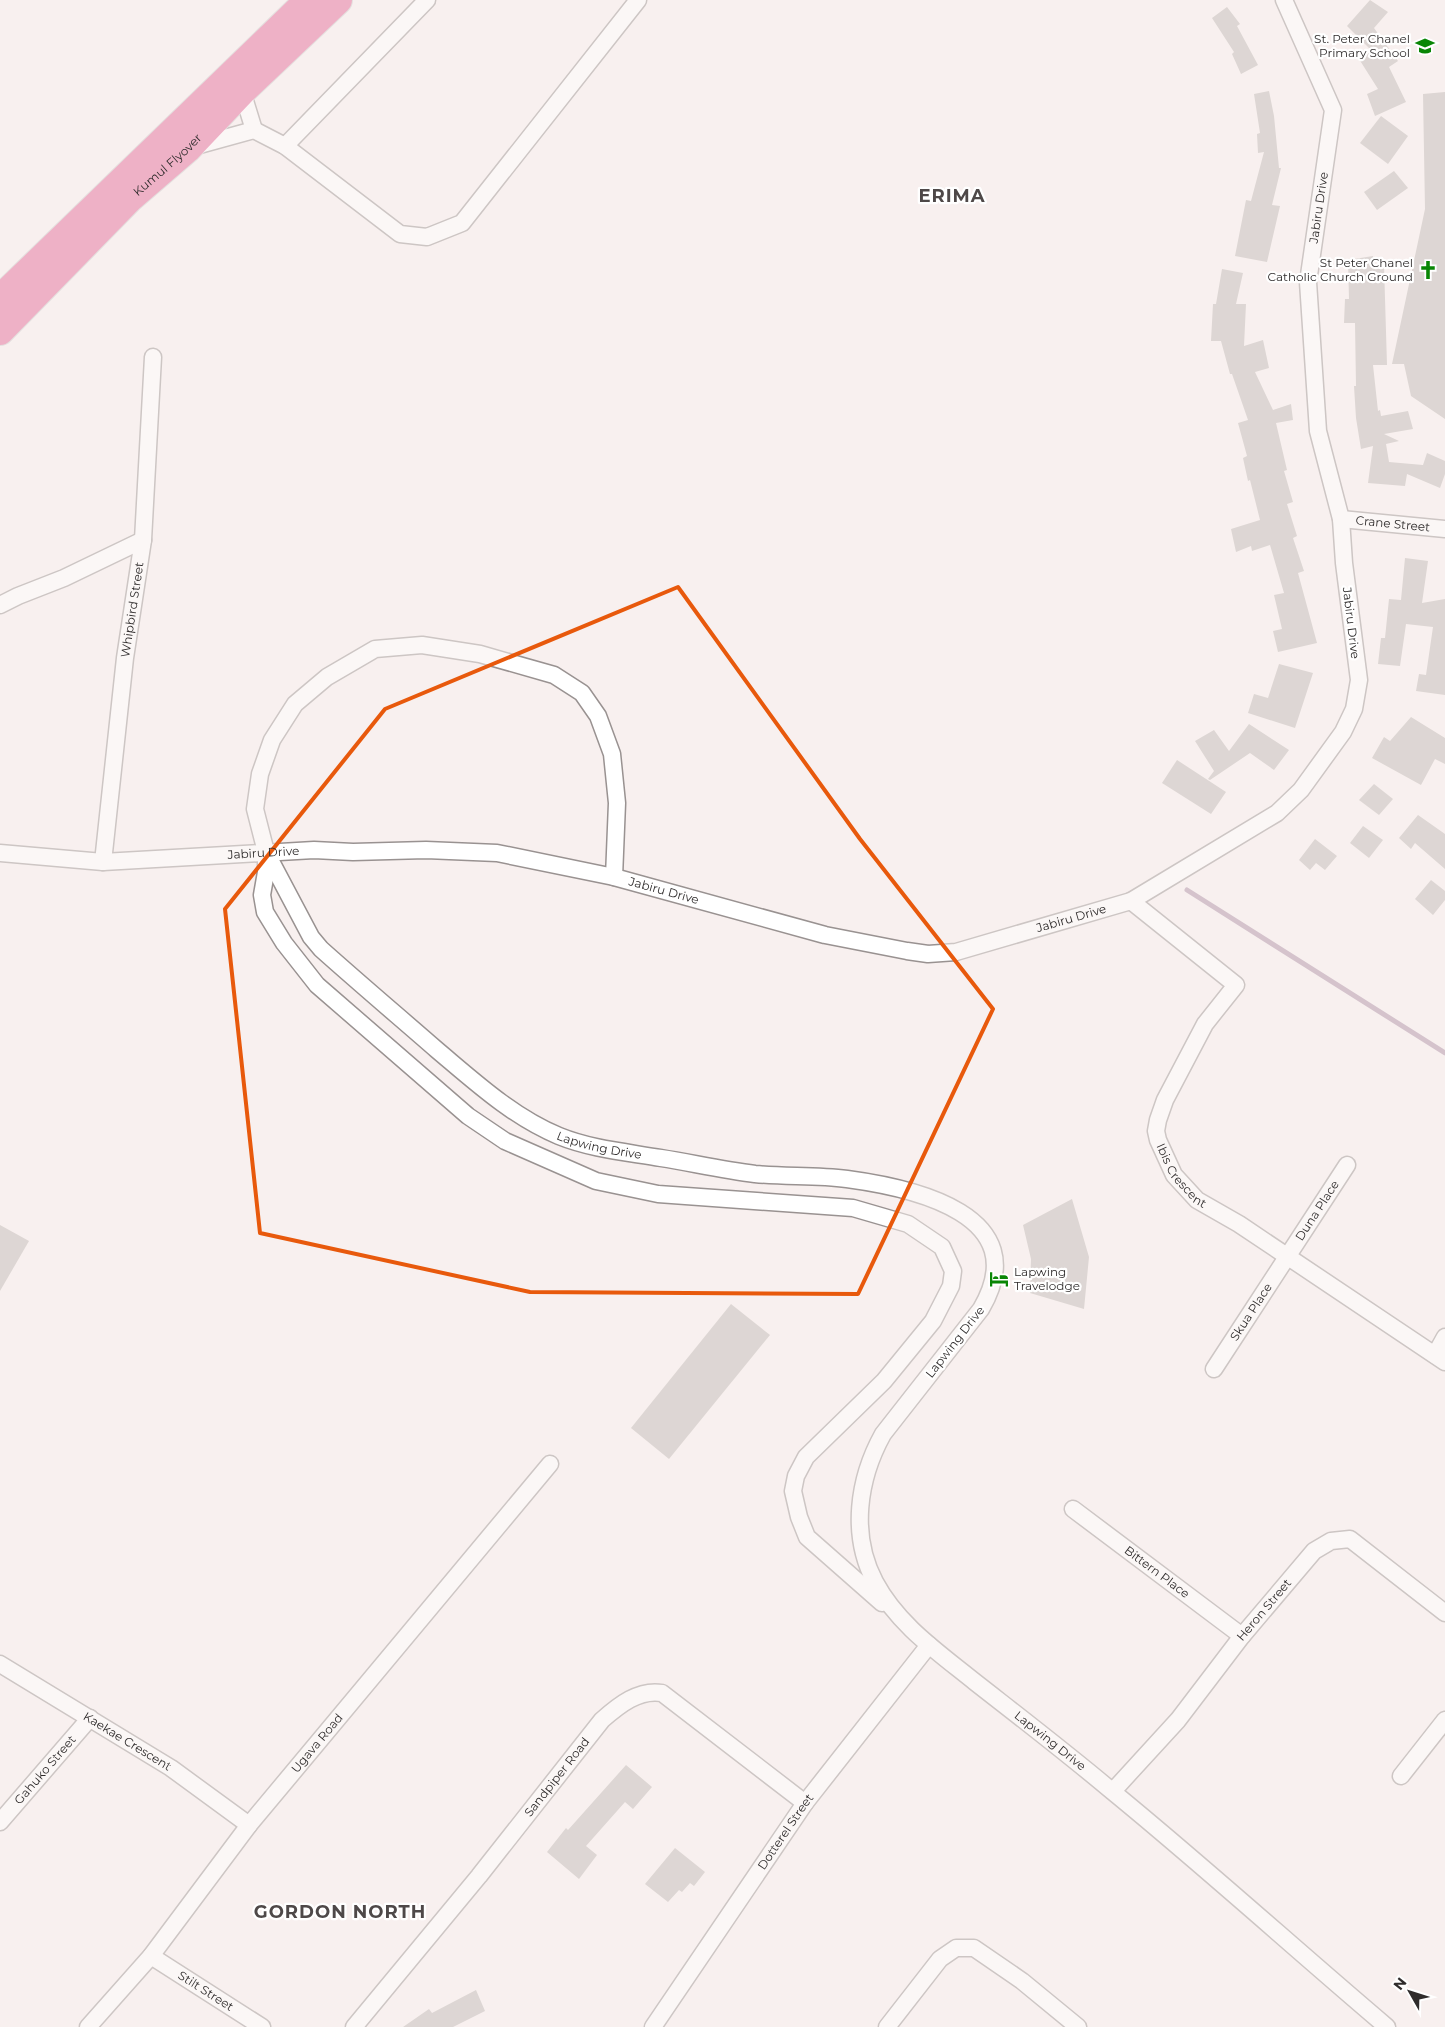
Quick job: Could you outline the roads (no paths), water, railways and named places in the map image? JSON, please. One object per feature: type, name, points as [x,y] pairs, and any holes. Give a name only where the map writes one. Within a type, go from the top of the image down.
[{"type":"highway","name":"Kumul Flyover","points":[[0,298],[309,0]]},
{"type":"highway","name":"Kumul Flyover","points":[[0,332],[129,199],[187,149],[242,91],[338,0]]},
{"type":"street","points":[[284,146],[427,0]]},
{"type":"street","points":[[187,149],[254,130],[284,146],[400,234],[427,237],[462,223],[638,0]]},
{"type":"street","name":"Jabiru Drive","points":[[0,853],[102,862],[266,852],[426,850],[497,853],[614,877],[824,935],[928,954],[956,952],[975,948],[1131,901],[1277,813],[1301,790],[1343,732],[1354,709],[1359,680],[1344,563],[1341,519],[1318,431],[1308,282],[1333,110],[1284,0]]},
{"type":"street","points":[[242,91],[254,130]]},
{"type":"street","name":"Whipbird Street","points":[[102,862],[125,658],[143,540],[153,357]]},
{"type":"street","name":"Crane Street","points":[[1341,519],[1445,529]]},
{"type":"street","points":[[0,605],[64,578],[143,540]]},
{"type":"street","points":[[614,877],[617,803],[612,754],[598,716],[582,694],[554,676],[480,654],[422,645],[374,650],[327,677],[295,704],[272,740],[260,774],[255,809],[266,852],[266,872],[262,885],[265,912],[284,943],[317,985],[468,1116],[505,1141],[596,1181],[658,1194],[853,1208],[908,1224],[942,1247],[953,1272],[951,1286],[933,1321],[884,1381],[806,1457],[796,1476],[793,1491],[799,1517],[807,1537],[896,1615]]},
{"type":"street","name":"Lapwing Drive","points":[[266,852],[311,937],[320,949],[495,1099],[558,1135],[586,1146],[755,1174],[844,1179],[889,1186],[933,1198],[972,1220],[985,1234],[992,1246],[994,1256],[993,1287],[990,1295],[982,1309],[883,1434],[873,1452],[863,1481],[860,1507],[863,1545],[875,1582],[896,1615],[929,1645],[1113,1791],[1386,2027]]},
{"type":"street","name":"Ibis Crescent","points":[[1131,901],[1236,985],[1205,1024],[1165,1100],[1156,1131],[1174,1175],[1197,1200],[1288,1257],[1440,1359]]},
{"type":"street","name":"Duna Place","points":[[1288,1257],[1347,1165]]},
{"type":"street","name":"Skua Place","points":[[1214,1369],[1288,1257]]},
{"type":"street","points":[[1440,1359],[1445,1337]]},
{"type":"street","name":"Ugava Road","points":[[88,2027],[150,1956],[249,1825],[550,1464]]},
{"type":"street","name":"Bittern Place","points":[[1073,1509],[1242,1636]]},
{"type":"street","name":"Heron Street","points":[[1113,1791],[1178,1720],[1242,1636],[1314,1551],[1331,1540],[1350,1539],[1445,1613]]},
{"type":"street","name":"Dotterel Street","points":[[653,2027],[805,1803],[929,1645]]},
{"type":"street","name":"Kaekae Crescent","points":[[0,1664],[171,1768],[249,1825]]},
{"type":"street","name":"Sandpiper Road","points":[[354,2027],[479,1876],[602,1720],[618,1706],[631,1699],[648,1691],[662,1693],[805,1803]]},
{"type":"street","name":"Gahuko Street","points":[[0,1822],[90,1718]]},
{"type":"street","points":[[1401,1776],[1445,1720]]},
{"type":"street","points":[[887,2027],[940,1959],[956,1948],[974,1948],[1022,1981],[1078,2027]]},
{"type":"street","name":"Stilt Street","points":[[150,1956],[262,2027]]},
{"type":"waterway","points":[[1187,890],[1445,1053]]},
{"type":"place","name":"St. Peter Chanel Primary School","points":[[1425,46]]},
{"type":"place","name":"St Peter Chanel Catholic Church Ground","points":[[1428,270]]},
{"type":"place","name":"Lapwing Travelodge","points":[[999,1279]]},
{"type":"district","name":"ERIMA","points":[[952,196]]},
{"type":"district","name":"GORDON NORTH","points":[[340,1912]]}]
